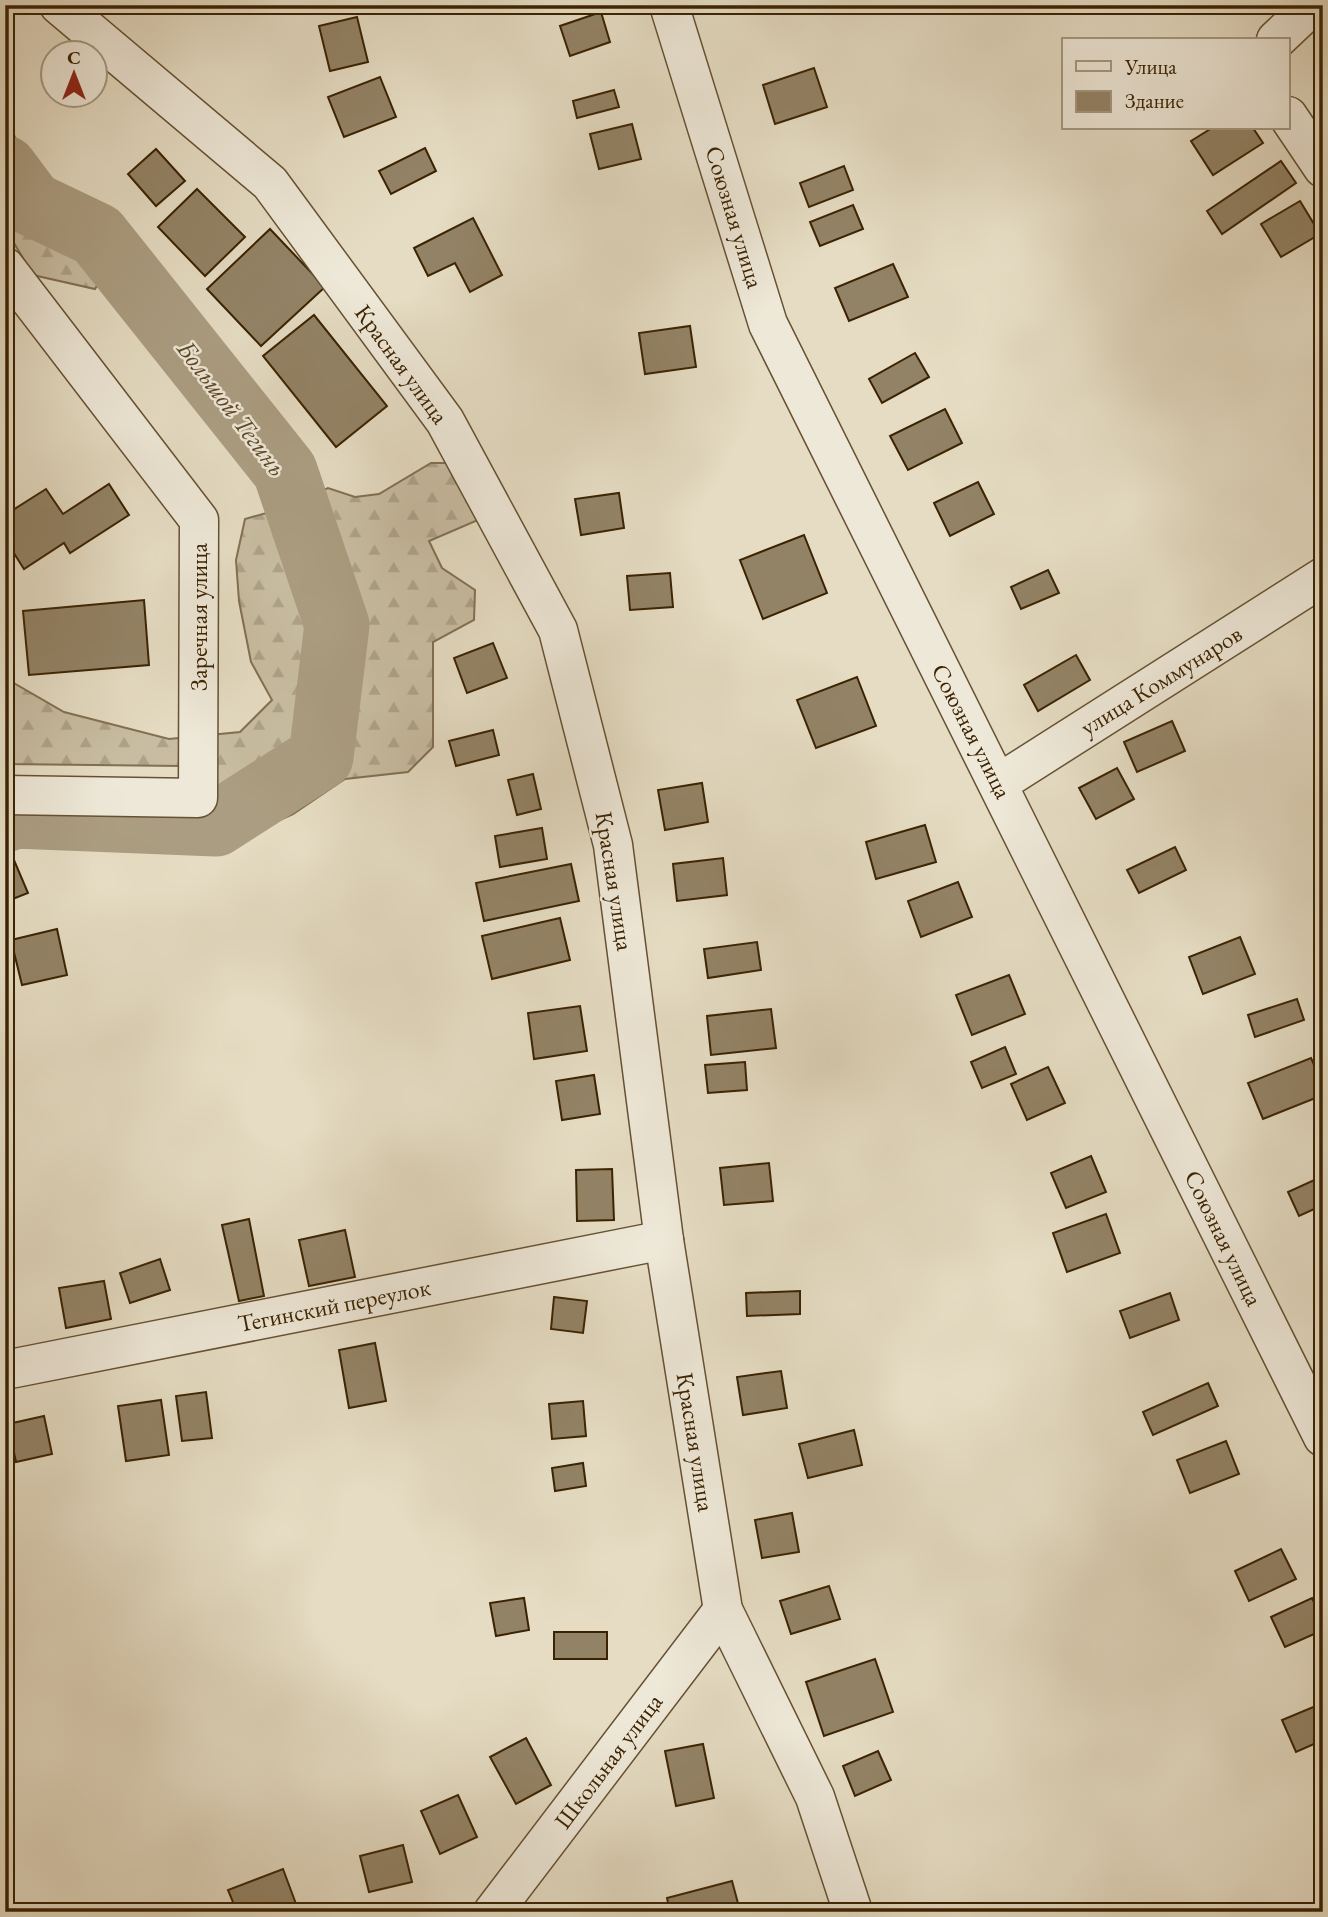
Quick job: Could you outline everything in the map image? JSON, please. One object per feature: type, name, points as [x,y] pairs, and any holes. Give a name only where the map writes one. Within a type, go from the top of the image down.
[{"type":"street","name":"Красная улица","points":[[59,5],[270,183],[445,421],[558,630],[613,845],[664,1240],[723,1609],[815,1797],[853,1912]]},
{"type":"street","name":"Союзная улица","points":[[668,5],[768,324],[1323,1437]]},
{"type":"street","points":[[1278,38],[1313,5]]},
{"type":"street","points":[[1290,119],[1323,167]]},
{"type":"street","name":"Заречная улица","points":[[5,267],[199,520],[198,798],[5,795]]},
{"type":"street","name":"улица Коммунаров","points":[[999,783],[1323,577]]},
{"type":"street","name":"Тегинский переулок","points":[[5,1370],[664,1240]]},
{"type":"street","name":"Школьная улица","points":[[494,1912],[723,1609]]},
{"type":"green space","points":[[5,116],[29,167],[75,211],[107,269],[95,289],[33,275],[5,228]]},
{"type":"green space","points":[[431,463],[457,463],[478,520],[429,541],[442,568],[475,590],[474,620],[433,642],[433,747],[408,772],[345,779],[293,814],[258,830],[221,811],[183,781],[181,766],[5,764],[5,678],[64,712],[169,739],[240,732],[272,700],[251,662],[239,601],[236,560],[245,519],[277,510],[328,488],[355,497],[379,494]]},
{"type":"building","points":[[601,12],[610,42],[570,56],[560,26]]},
{"type":"building","points":[[357,17],[368,62],[330,71],[319,26]]},
{"type":"building","points":[[814,68],[827,107],[775,124],[763,85]]},
{"type":"building","points":[[380,77],[396,117],[344,137],[328,97]]},
{"type":"building","points":[[614,90],[619,107],[577,118],[573,101]]},
{"type":"building","points":[[632,124],[641,159],[599,169],[590,134]]},
{"type":"building","points":[[1209,130],[1254,130],[1263,143],[1213,175],[1191,141]]},
{"type":"building","points":[[425,148],[436,171],[391,194],[379,171]]},
{"type":"building","points":[[156,149],[185,181],[156,206],[128,174]]},
{"type":"building","points":[[1281,161],[1296,183],[1222,234],[1207,211]]},
{"type":"building","points":[[844,166],[853,190],[809,207],[800,183]]},
{"type":"building","points":[[197,189],[245,237],[205,276],[158,227]]},
{"type":"building","points":[[1300,201],[1320,234],[1281,257],[1261,224]]},
{"type":"building","points":[[853,205],[863,229],[820,246],[810,222]]},
{"type":"building","points":[[473,218],[502,275],[470,292],[455,263],[428,276],[414,248]]},
{"type":"building","points":[[270,229],[325,287],[261,346],[207,289]]},
{"type":"building","points":[[893,264],[908,297],[849,321],[835,288]]},
{"type":"building","points":[[314,315],[387,406],[336,447],[263,356]]},
{"type":"building","points":[[690,326],[696,367],[645,374],[639,333]]},
{"type":"building","points":[[915,353],[929,377],[882,403],[869,379]]},
{"type":"building","points":[[945,409],[962,443],[908,470],[890,436]]},
{"type":"building","points":[[978,482],[994,514],[950,536],[934,503]]},
{"type":"building","points":[[109,484],[129,515],[70,553],[64,543],[24,569],[5,539],[5,515],[46,489],[63,514]]},
{"type":"building","points":[[619,493],[624,528],[581,535],[575,499]]},
{"type":"building","points":[[804,535],[827,593],[763,619],[740,560]]},
{"type":"building","points":[[1048,570],[1059,593],[1021,609],[1011,587]]},
{"type":"building","points":[[670,573],[673,607],[630,610],[627,576]]},
{"type":"building","points":[[144,600],[149,665],[29,675],[23,611]]},
{"type":"building","points":[[493,643],[507,678],[467,693],[454,658]]},
{"type":"building","points":[[1076,655],[1090,680],[1038,711],[1024,685]]},
{"type":"building","points":[[857,677],[876,726],[816,748],[797,700]]},
{"type":"building","points":[[1172,721],[1185,751],[1137,772],[1124,742]]},
{"type":"building","points":[[493,730],[499,755],[456,766],[449,741]]},
{"type":"building","points":[[1117,768],[1134,799],[1096,819],[1079,788]]},
{"type":"building","points":[[533,774],[541,809],[517,815],[508,780]]},
{"type":"building","points":[[702,783],[708,822],[665,830],[658,790]]},
{"type":"building","points":[[925,825],[936,862],[876,879],[866,842]]},
{"type":"building","points":[[542,828],[547,859],[500,867],[495,836]]},
{"type":"building","points":[[5,839],[28,893],[5,902]]},
{"type":"building","points":[[1175,847],[1186,870],[1139,893],[1127,870]]},
{"type":"building","points":[[723,858],[727,895],[677,901],[673,864]]},
{"type":"building","points":[[571,864],[579,901],[484,921],[476,883]]},
{"type":"building","points":[[958,882],[972,917],[921,937],[908,901]]},
{"type":"building","points":[[560,918],[570,960],[492,979],[482,936]]},
{"type":"building","points":[[57,929],[67,975],[22,985],[11,940]]},
{"type":"building","points":[[1240,937],[1255,974],[1203,994],[1189,957]]},
{"type":"building","points":[[757,942],[761,970],[708,978],[704,949]]},
{"type":"building","points":[[1009,975],[1025,1014],[972,1035],[956,995]]},
{"type":"building","points":[[1297,999],[1304,1020],[1255,1037],[1248,1015]]},
{"type":"building","points":[[580,1006],[587,1051],[534,1059],[528,1013]]},
{"type":"building","points":[[771,1009],[776,1048],[711,1055],[707,1016]]},
{"type":"building","points":[[1005,1047],[1016,1074],[982,1088],[971,1062]]},
{"type":"building","points":[[1311,1058],[1323,1085],[1323,1095],[1263,1119],[1248,1083]]},
{"type":"building","points":[[745,1062],[747,1090],[708,1093],[705,1065]]},
{"type":"building","points":[[1048,1067],[1065,1103],[1027,1120],[1011,1084]]},
{"type":"building","points":[[594,1075],[600,1114],[562,1120],[556,1081]]},
{"type":"building","points":[[1091,1156],[1106,1192],[1066,1208],[1051,1173]]},
{"type":"building","points":[[769,1163],[773,1201],[724,1205],[720,1168]]},
{"type":"building","points":[[612,1169],[614,1220],[577,1221],[576,1170]]},
{"type":"building","points":[[1323,1176],[1323,1205],[1299,1216],[1288,1192]]},
{"type":"building","points":[[1106,1214],[1120,1253],[1067,1272],[1053,1233]]},
{"type":"building","points":[[249,1219],[264,1296],[239,1301],[222,1225]]},
{"type":"building","points":[[345,1230],[355,1277],[309,1286],[299,1240]]},
{"type":"building","points":[[160,1259],[170,1290],[130,1303],[120,1273]]},
{"type":"building","points":[[104,1281],[111,1319],[66,1328],[59,1288]]},
{"type":"building","points":[[800,1291],[800,1314],[747,1316],[746,1293]]},
{"type":"building","points":[[1170,1293],[1179,1320],[1130,1338],[1120,1311]]},
{"type":"building","points":[[554,1297],[587,1301],[583,1333],[551,1329]]},
{"type":"building","points":[[375,1343],[386,1401],[349,1408],[339,1350]]},
{"type":"building","points":[[781,1371],[787,1408],[743,1415],[737,1377]]},
{"type":"building","points":[[1208,1383],[1218,1406],[1153,1435],[1143,1412]]},
{"type":"building","points":[[206,1392],[212,1438],[182,1441],[176,1396]]},
{"type":"building","points":[[161,1400],[169,1455],[126,1461],[118,1406]]},
{"type":"building","points":[[583,1401],[586,1436],[552,1439],[549,1404]]},
{"type":"building","points":[[44,1416],[52,1454],[16,1462],[8,1424]]},
{"type":"building","points":[[854,1430],[862,1465],[808,1478],[799,1444]]},
{"type":"building","points":[[1226,1441],[1239,1474],[1190,1493],[1177,1460]]},
{"type":"building","points":[[583,1463],[586,1486],[555,1491],[552,1468]]},
{"type":"building","points":[[792,1513],[799,1552],[762,1558],[755,1520]]},
{"type":"building","points":[[1281,1549],[1296,1579],[1249,1601],[1235,1571]]},
{"type":"building","points":[[829,1586],[840,1619],[791,1634],[780,1601]]},
{"type":"building","points":[[524,1598],[529,1630],[496,1636],[490,1603]]},
{"type":"building","points":[[1312,1598],[1323,1621],[1323,1630],[1285,1647],[1271,1617]]},
{"type":"building","points":[[554,1632],[607,1632],[607,1659],[554,1659]]},
{"type":"building","points":[[875,1659],[893,1712],[824,1736],[806,1682]]},
{"type":"building","points":[[1323,1703],[1323,1740],[1296,1752],[1282,1720]]},
{"type":"building","points":[[526,1738],[551,1785],[516,1804],[490,1757]]},
{"type":"building","points":[[703,1744],[714,1798],[676,1806],[665,1751]]},
{"type":"building","points":[[878,1751],[891,1780],[855,1796],[843,1766]]},
{"type":"building","points":[[458,1795],[477,1837],[440,1854],[421,1811]]},
{"type":"building","points":[[403,1845],[412,1882],[369,1892],[360,1856]]},
{"type":"building","points":[[283,1869],[299,1912],[237,1912],[228,1890]]},
{"type":"building","points":[[732,1881],[739,1907],[719,1912],[670,1912],[667,1898]]},
{"type":"waterway","name":"Большой Тегинь","points":[[5,168],[32,204],[97,235],[285,471],[337,625],[321,757],[216,824],[15,816],[5,820]]}]
